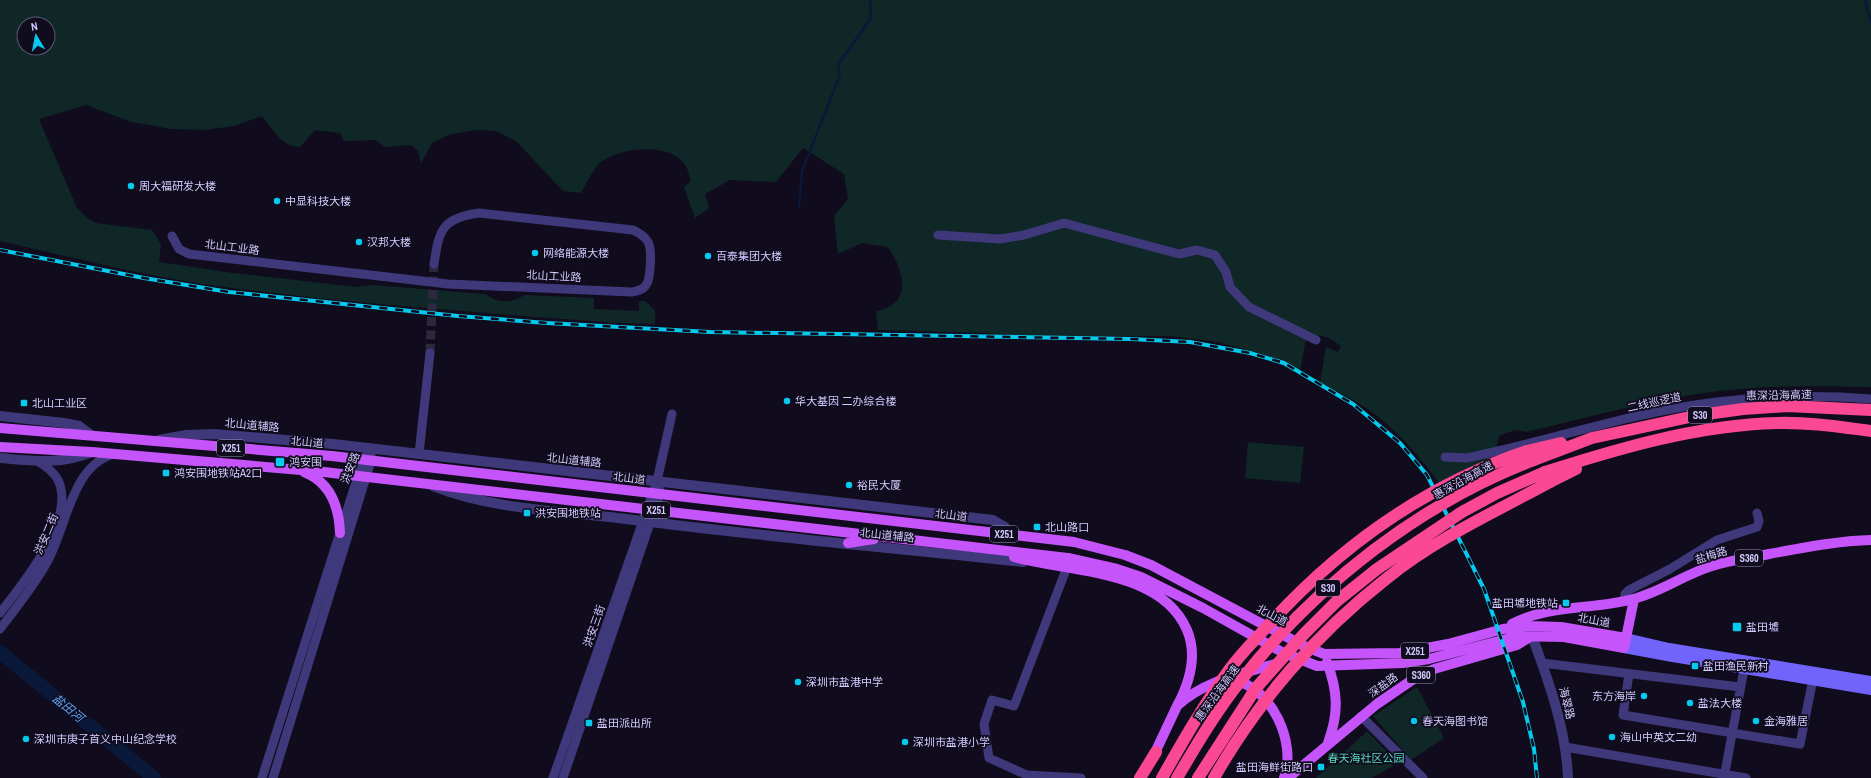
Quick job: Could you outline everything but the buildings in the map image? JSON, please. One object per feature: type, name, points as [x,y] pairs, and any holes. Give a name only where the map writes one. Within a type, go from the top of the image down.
[{"type":"highway","name":"惠深沿海高速","points":[[1177,778],[1203,734],[1242,679],[1288,625],[1331,585],[1366,555],[1413,523],[1531,456],[1592,438],[1699,415],[1742,409],[1786,406],[1871,410]]},
{"type":"highway","name":"S30","points":[[1198,778],[1256,688],[1304,634],[1337,601],[1377,569],[1462,512],[1497,493],[1575,469],[1641,445],[1699,431],[1749,424],[1807,424],[1871,431]]},
{"type":"highway","points":[[1162,778],[1192,726],[1229,669],[1315,577],[1355,544],[1402,511],[1464,476],[1531,456]]},
{"type":"highway","points":[[1214,778],[1231,748],[1268,697],[1314,644],[1347,612],[1386,578],[1434,546],[1548,477]]},
{"type":"highway","points":[[1140,778],[1156,752]]},
{"type":"main road","name":"北山道","points":[[0,428],[367,460],[1009,534],[1094,546],[1139,560],[1166,572],[1297,642],[1324,654],[1400,653],[1448,644],[1503,628],[1555,626],[1602,633],[1625,643],[1744,669],[1871,681]]},
{"type":"main road","name":"北山道","points":[[0,447],[92,452],[298,470],[1068,558],[1130,573],[1203,608],[1262,642],[1296,659],[1317,666],[1329,667],[1403,664],[1429,659],[1503,639],[1532,636],[1564,637],[1669,648],[1813,676],[1871,690]]},
{"type":"main road","points":[[298,470],[319,480],[327,489],[338,509],[340,532]]},
{"type":"main road","points":[[848,543],[884,537]]},
{"type":"main road","name":"盐梅路","points":[[1503,628],[1529,617],[1550,612],[1629,600],[1647,595],[1713,565],[1821,545],[1871,540]]},
{"type":"main road","points":[[983,548],[1037,563],[1102,574],[1136,585],[1161,598],[1178,613],[1188,632],[1192,653],[1188,683],[1144,778]]},
{"type":"main road","points":[[1625,643],[1629,600]]},
{"type":"main road","name":"深盐路","points":[[1288,778],[1394,690],[1434,669],[1517,645],[1532,636]]},
{"type":"main road","points":[[1434,669],[1468,649]]},
{"type":"main road","points":[[1178,706],[1194,693],[1225,679],[1296,659],[1324,654],[1335,691],[1336,710],[1333,728],[1327,745]]},
{"type":"main road","points":[[1225,679],[1238,681],[1253,689],[1277,716],[1284,729],[1287,744],[1288,760],[1284,778]]},
{"type":"street","name":"北山工业路","points":[[172,236],[179,249],[189,254],[197,255],[448,284],[632,292],[641,290],[646,286],[649,279],[650,253],[649,243],[642,235],[633,230],[479,212],[452,220],[442,229],[438,240],[434,264]]},
{"type":"street","points":[[938,235],[974,239],[1000,239],[1024,235],[1064,223],[1179,254],[1197,250],[1215,255],[1226,272],[1230,287],[1249,308],[1316,340]]},
{"type":"street","points":[[419,454],[430,353]]},
{"type":"street","name":"二线巡逻道","points":[[1445,457],[1466,458],[1604,424],[1716,402],[1802,396],[1871,399]]},
{"type":"street","points":[[656,494],[657,481],[672,414]]},
{"type":"street","points":[[0,416],[79,426],[91,435]]},
{"type":"street","name":"北山道辅路","points":[[155,441],[186,435],[214,434],[419,454],[993,520],[1005,527],[1009,534]]},
{"type":"street","name":"洪安路","points":[[273,778],[371,449]]},
{"type":"street","points":[[0,458],[39,462],[68,460],[92,452]]},
{"type":"street","name":"洪安二街","points":[[0,629],[47,564],[81,480],[97,462],[105,457],[115,454]]},
{"type":"street","name":"洪安二街","points":[[0,613],[27,578],[46,549],[59,515],[62,491],[59,482],[50,469],[39,462]]},
{"type":"street","name":"洪安路","points":[[262,778],[340,532],[362,477]]},
{"type":"street","name":"北山道辅路","points":[[428,484],[465,497],[488,502],[647,522],[1037,563]]},
{"type":"street","name":"洪安三街","points":[[563,778],[656,494]]},
{"type":"street","points":[[1629,600],[1625,594],[1629,590],[1717,540],[1757,527],[1759,521],[1757,513]]},
{"type":"street","name":"洪安三街","points":[[553,778],[647,522]]},
{"type":"street","points":[[1067,567],[1014,706],[992,700],[984,724],[989,758],[1027,775],[1081,778]]},
{"type":"street","name":"海翠路","points":[[1532,636],[1554,696],[1565,747],[1568,778]]},
{"type":"street","points":[[1542,663],[1740,687]]},
{"type":"street","points":[[1724,776],[1744,669]]},
{"type":"street","points":[[1628,674],[1623,715],[1800,744],[1813,676]]},
{"type":"street","points":[[1361,716],[1423,778]]},
{"type":"street","points":[[1565,747],[1724,776],[1746,778]]},
{"type":"green space","points":[[0,0],[1871,0],[1871,387],[1776,387],[1738,389],[1694,394],[1526,432],[1515,430],[1499,436],[1494,458],[1440,484],[1424,463],[1387,424],[1361,404],[1320,383],[1326,347],[1338,352],[1341,346],[1325,336],[1316,336],[1306,339],[1300,371],[1294,372],[1258,353],[1218,342],[1171,336],[1034,337],[986,333],[878,330],[876,311],[888,307],[896,301],[901,294],[901,276],[894,256],[888,247],[862,243],[838,254],[834,216],[848,199],[844,174],[803,148],[776,182],[730,180],[705,194],[709,208],[695,218],[684,187],[691,181],[686,166],[679,158],[658,150],[633,150],[610,157],[601,162],[590,176],[581,193],[563,191],[516,141],[496,131],[477,130],[451,134],[432,143],[421,163],[418,151],[411,145],[385,147],[375,140],[344,141],[340,133],[315,130],[300,147],[294,146],[283,141],[262,116],[234,126],[204,130],[172,129],[131,122],[86,105],[39,119],[77,208],[87,218],[96,223],[152,230],[161,244],[159,262],[226,272],[356,287],[373,285],[485,294],[500,301],[514,300],[524,295],[594,298],[594,309],[639,311],[639,301],[645,301],[655,310],[655,324],[618,323],[421,308],[273,293],[196,283],[140,273],[0,241]]},
{"type":"green space","points":[[1248,442],[1304,447],[1300,483],[1245,478]]},
{"type":"green space","points":[[1417,687],[1444,738],[1411,760],[1373,716]]},
{"type":"green space","name":"春天海社区公园","points":[[1367,731],[1398,763],[1372,778],[1316,778]]},
{"type":"waterway","points":[[799,207],[802,171],[840,75],[838,65],[871,18],[870,0]]},
{"type":"waterway","points":[[1865,0],[1871,22]]},
{"type":"waterway","name":"盐田河","points":[[0,652],[154,778]]},
{"type":"tunnel","points":[[430,353],[434,264]]},
{"type":"railway","points":[[0,250],[144,278],[229,292],[458,316],[547,323],[710,332],[1131,339],[1190,342],[1250,353],[1284,363],[1353,404],[1400,443],[1427,475],[1484,589],[1523,702],[1534,749],[1537,778]]},
{"type":"place","name":"周大福研发大楼","points":[[131,186]]},
{"type":"place","name":"中显科技大楼","points":[[277,201]]},
{"type":"place","name":"汉邦大楼","points":[[359,242]]},
{"type":"place","name":"网络能源大楼","points":[[535,253]]},
{"type":"place","name":"百泰集团大楼","points":[[708,256]]},
{"type":"place","name":"华大基因 二办综合楼","points":[[787,401]]},
{"type":"place","name":"北山工业区","points":[[24,403]]},
{"type":"place","name":"鸿安围","points":[[280,462]]},
{"type":"place","name":"鸿安围地铁站A2口","points":[[166,473]]},
{"type":"place","name":"裕民大厦","points":[[849,485]]},
{"type":"place","name":"洪安围地铁站","points":[[527,513]]},
{"type":"place","name":"北山路口","points":[[1037,527]]},
{"type":"place","name":"盐田墟地铁站","points":[[1566,603]]},
{"type":"place","name":"盐田墟","points":[[1737,627]]},
{"type":"place","name":"盐田渔民新村","points":[[1695,666]]},
{"type":"place","name":"深圳市盐港中学","points":[[798,682]]},
{"type":"place","name":"东方海岸","points":[[1644,696]]},
{"type":"place","name":"盐法大楼","points":[[1690,703]]},
{"type":"place","name":"春天海图书馆","points":[[1414,721]]},
{"type":"place","name":"金海雅居","points":[[1756,721]]},
{"type":"place","name":"盐田派出所","points":[[589,723]]},
{"type":"place","name":"海山中英文二幼","points":[[1612,737]]},
{"type":"place","name":"深圳市庚子首义中山纪念学校","points":[[26,739]]},
{"type":"place","name":"深圳市盐港小学","points":[[905,742]]},
{"type":"place","name":"盐田海鲜街路口","points":[[1321,767]]}]
